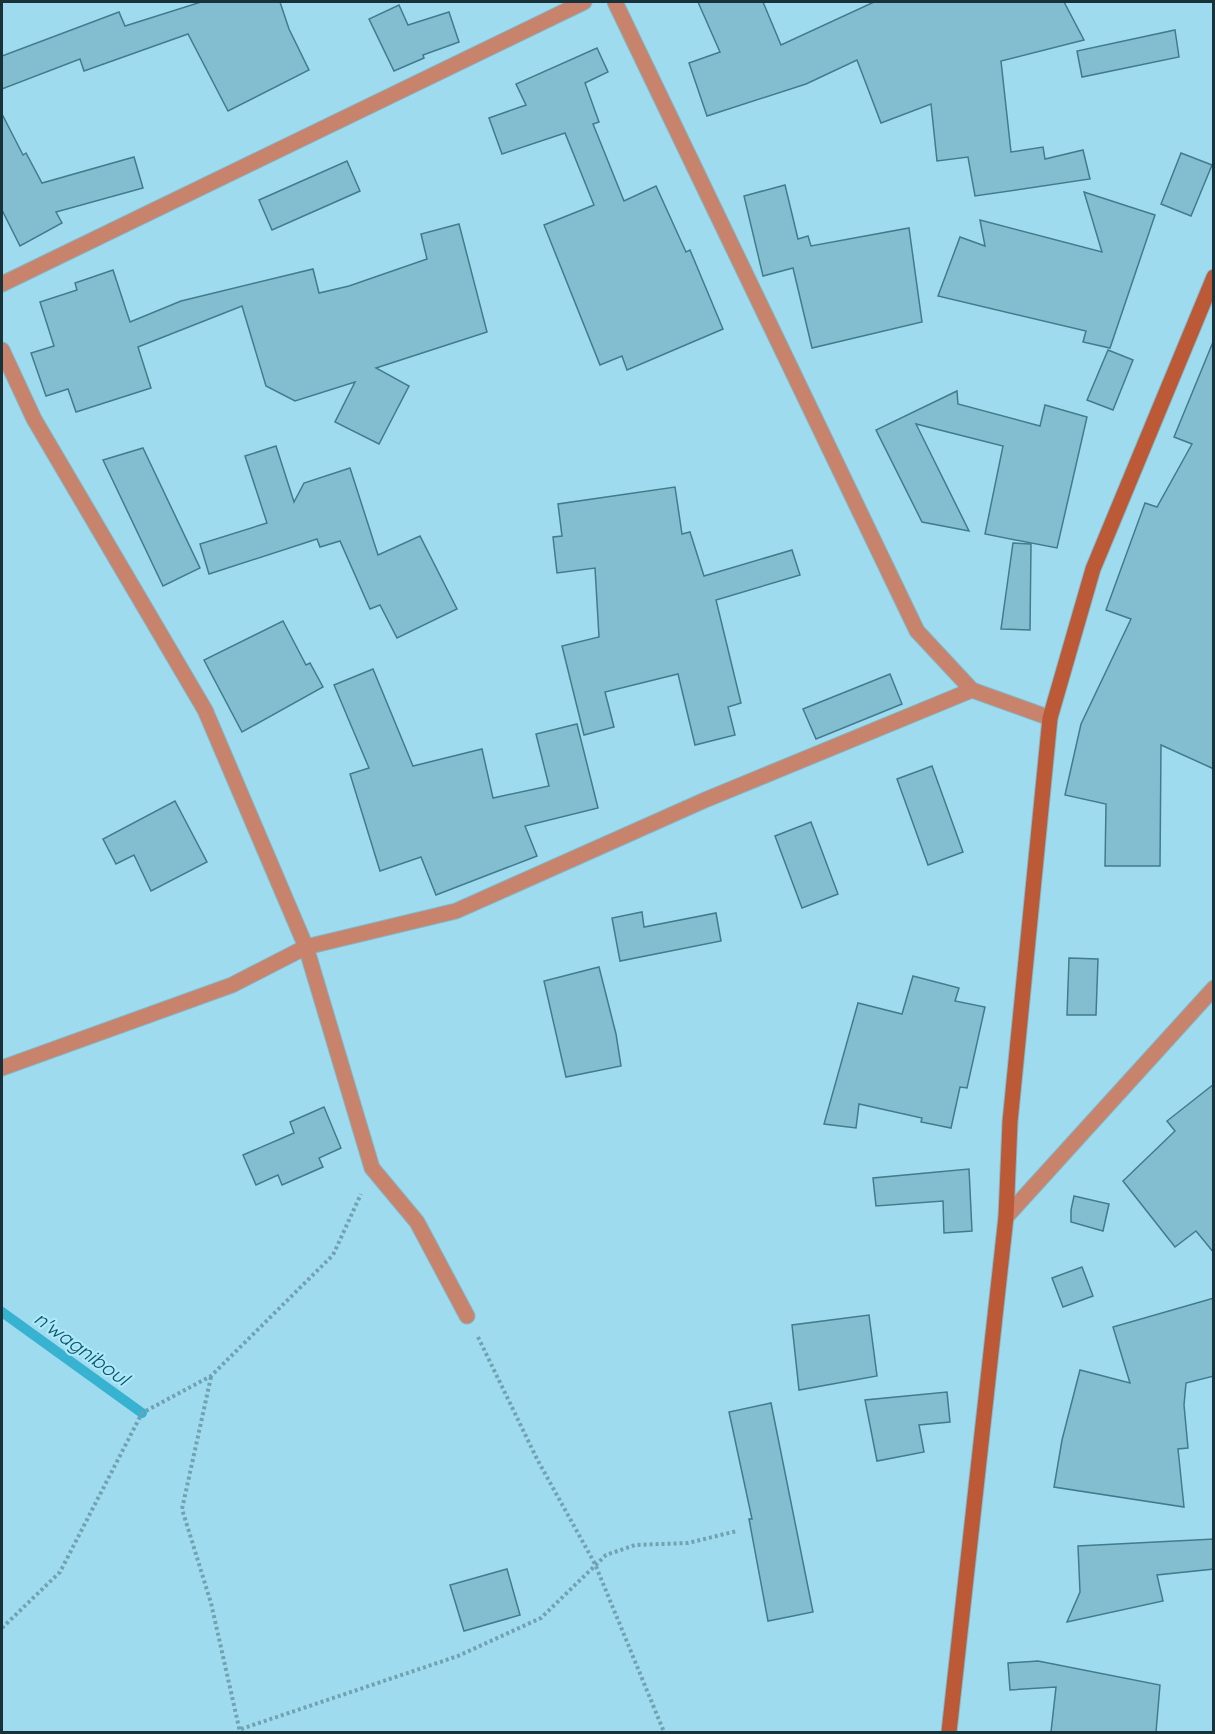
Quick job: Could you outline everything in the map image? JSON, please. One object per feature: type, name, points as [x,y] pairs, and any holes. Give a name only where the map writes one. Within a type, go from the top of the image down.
[{"type":"street","points":[[2,284],[584,2]]},
{"type":"street","points":[[615,2],[917,631],[972,690],[1050,718]]},
{"type":"street","points":[[949,1732],[1006,1217],[1010,1122],[1050,718],[1093,569],[1214,277]]},
{"type":"street","points":[[2,350],[34,419],[205,710],[306,947],[372,1168],[417,1222],[467,1316]]},
{"type":"street","points":[[2,1068],[232,985],[306,947],[456,911],[705,800],[972,690]]},
{"type":"street","points":[[1006,1217],[1214,988]]},
{"type":"path","points":[[2,1628],[60,1572],[142,1413],[211,1376],[333,1255],[372,1168]]},
{"type":"path","points":[[467,1316],[537,1459],[595,1564],[664,1732]]},
{"type":"path","points":[[211,1376],[182,1509],[211,1603],[240,1731],[458,1656],[541,1618],[606,1555],[635,1545],[688,1543],[737,1531]]},
{"type":"building","points":[[201,2],[280,2],[289,29],[309,70],[228,111],[188,34],[84,71],[80,59],[2,89],[2,56],[119,12],[125,26]]},
{"type":"building","points":[[698,2],[763,2],[781,45],[874,2],[1064,2],[1084,40],[1001,61],[1011,152],[1043,147],[1045,159],[1083,150],[1090,179],[975,196],[968,157],[937,161],[931,104],[881,123],[857,60],[806,84],[707,116],[689,63],[720,52]]},
{"type":"building","points":[[399,5],[408,25],[449,12],[459,42],[423,55],[424,58],[394,71],[369,19]]},
{"type":"building","points":[[1175,30],[1179,57],[1082,77],[1077,51]]},
{"type":"building","points":[[597,48],[608,72],[585,83],[599,122],[593,124],[624,201],[656,186],[686,252],[690,250],[723,329],[627,370],[622,356],[600,365],[544,225],[594,205],[565,133],[502,154],[489,118],[526,105],[516,84]]},
{"type":"building","points":[[2,114],[23,155],[26,153],[42,183],[134,157],[143,188],[56,212],[62,223],[20,246],[2,210]]},
{"type":"building","points":[[1181,153],[1212,165],[1191,216],[1161,204]]},
{"type":"building","points":[[347,161],[360,191],[272,230],[259,200]]},
{"type":"building","points":[[785,185],[798,239],[808,236],[811,246],[909,228],[922,322],[812,348],[793,268],[763,276],[744,196]]},
{"type":"building","points":[[1084,192],[1155,215],[1110,348],[1083,342],[1086,331],[938,296],[960,237],[985,246],[980,220],[1102,252]]},
{"type":"building","points":[[459,224],[487,332],[376,368],[409,386],[379,444],[335,422],[355,382],[295,401],[266,386],[242,306],[138,347],[151,388],[76,412],[68,389],[46,396],[31,353],[54,346],[40,302],[77,290],[75,283],[113,270],[130,322],[181,301],[313,269],[319,293],[349,286],[427,259],[421,234]]},
{"type":"building","points":[[1213,342],[1214,769],[1161,745],[1160,866],[1105,866],[1106,804],[1065,795],[1081,724],[1131,619],[1106,610],[1145,503],[1157,507],[1192,444],[1174,437]]},
{"type":"building","points":[[1108,350],[1133,360],[1113,410],[1087,400]]},
{"type":"building","points":[[957,391],[958,404],[1040,426],[1045,405],[1087,417],[1057,548],[985,534],[1003,446],[916,424],[969,531],[922,522],[876,430]]},
{"type":"building","points":[[276,446],[294,502],[304,483],[350,468],[378,555],[420,536],[457,609],[397,638],[380,605],[370,609],[340,541],[320,547],[317,539],[209,574],[200,544],[267,523],[245,456]]},
{"type":"building","points":[[143,448],[200,568],[163,586],[103,460]]},
{"type":"building","points":[[675,487],[682,534],[690,532],[704,576],[792,550],[800,575],[716,600],[741,703],[728,707],[735,735],[695,745],[678,674],[605,692],[614,727],[584,735],[562,646],[599,637],[595,568],[557,573],[553,537],[562,536],[558,504]]},
{"type":"building","points":[[1013,543],[1031,544],[1030,630],[1001,629]]},
{"type":"building","points":[[283,621],[306,665],[310,663],[323,687],[242,732],[204,660]]},
{"type":"building","points":[[373,669],[413,766],[482,749],[493,798],[549,786],[536,734],[577,724],[598,808],[525,826],[537,856],[436,895],[421,857],[380,871],[350,774],[369,768],[334,685]]},
{"type":"building","points":[[890,674],[902,704],[816,739],[803,709]]},
{"type":"building","points":[[932,766],[963,852],[928,865],[897,779]]},
{"type":"building","points":[[175,801],[207,862],[151,891],[134,855],[116,864],[103,839]]},
{"type":"building","points":[[811,822],[838,894],[802,908],[775,836]]},
{"type":"building","points":[[642,912],[644,927],[716,913],[721,941],[620,961],[612,918]]},
{"type":"building","points":[[1069,958],[1098,959],[1096,1015],[1067,1015]]},
{"type":"building","points":[[599,967],[616,1034],[621,1066],[566,1077],[544,981]]},
{"type":"building","points":[[913,976],[959,988],[955,1001],[985,1007],[967,1088],[960,1087],[951,1128],[921,1122],[922,1118],[859,1104],[856,1128],[824,1124],[858,1003],[902,1014]]},
{"type":"building","points":[[1214,1084],[1214,1253],[1196,1231],[1175,1247],[1123,1181],[1175,1131],[1167,1121]]},
{"type":"building","points":[[324,1107],[341,1148],[319,1158],[323,1167],[282,1185],[278,1175],[256,1185],[243,1155],[294,1133],[290,1122]]},
{"type":"building","points":[[969,1169],[972,1231],[944,1233],[943,1201],[876,1206],[873,1178]]},
{"type":"building","points":[[1074,1196],[1109,1204],[1103,1231],[1071,1222]]},
{"type":"building","points":[[1082,1267],[1093,1296],[1063,1307],[1052,1278]]},
{"type":"building","points":[[1214,1298],[1214,1376],[1186,1383],[1184,1405],[1188,1448],[1178,1449],[1184,1507],[1054,1487],[1062,1440],[1080,1370],[1130,1383],[1113,1327]]},
{"type":"building","points":[[869,1315],[877,1376],[799,1390],[792,1325]]},
{"type":"building","points":[[947,1392],[950,1422],[919,1425],[924,1452],[877,1461],[865,1400]]},
{"type":"building","points":[[771,1403],[813,1612],[768,1621],[749,1519],[752,1519],[729,1412]]},
{"type":"building","points":[[1214,1539],[1214,1569],[1157,1575],[1163,1601],[1067,1622],[1080,1592],[1078,1546]]},
{"type":"building","points":[[507,1569],[520,1615],[464,1631],[450,1585]]},
{"type":"building","points":[[1038,1661],[1160,1685],[1156,1732],[1051,1732],[1056,1687],[1010,1690],[1008,1663]]},
{"type":"waterway","name":"n'wagniboul","points":[[2,1312],[142,1413]]}]
